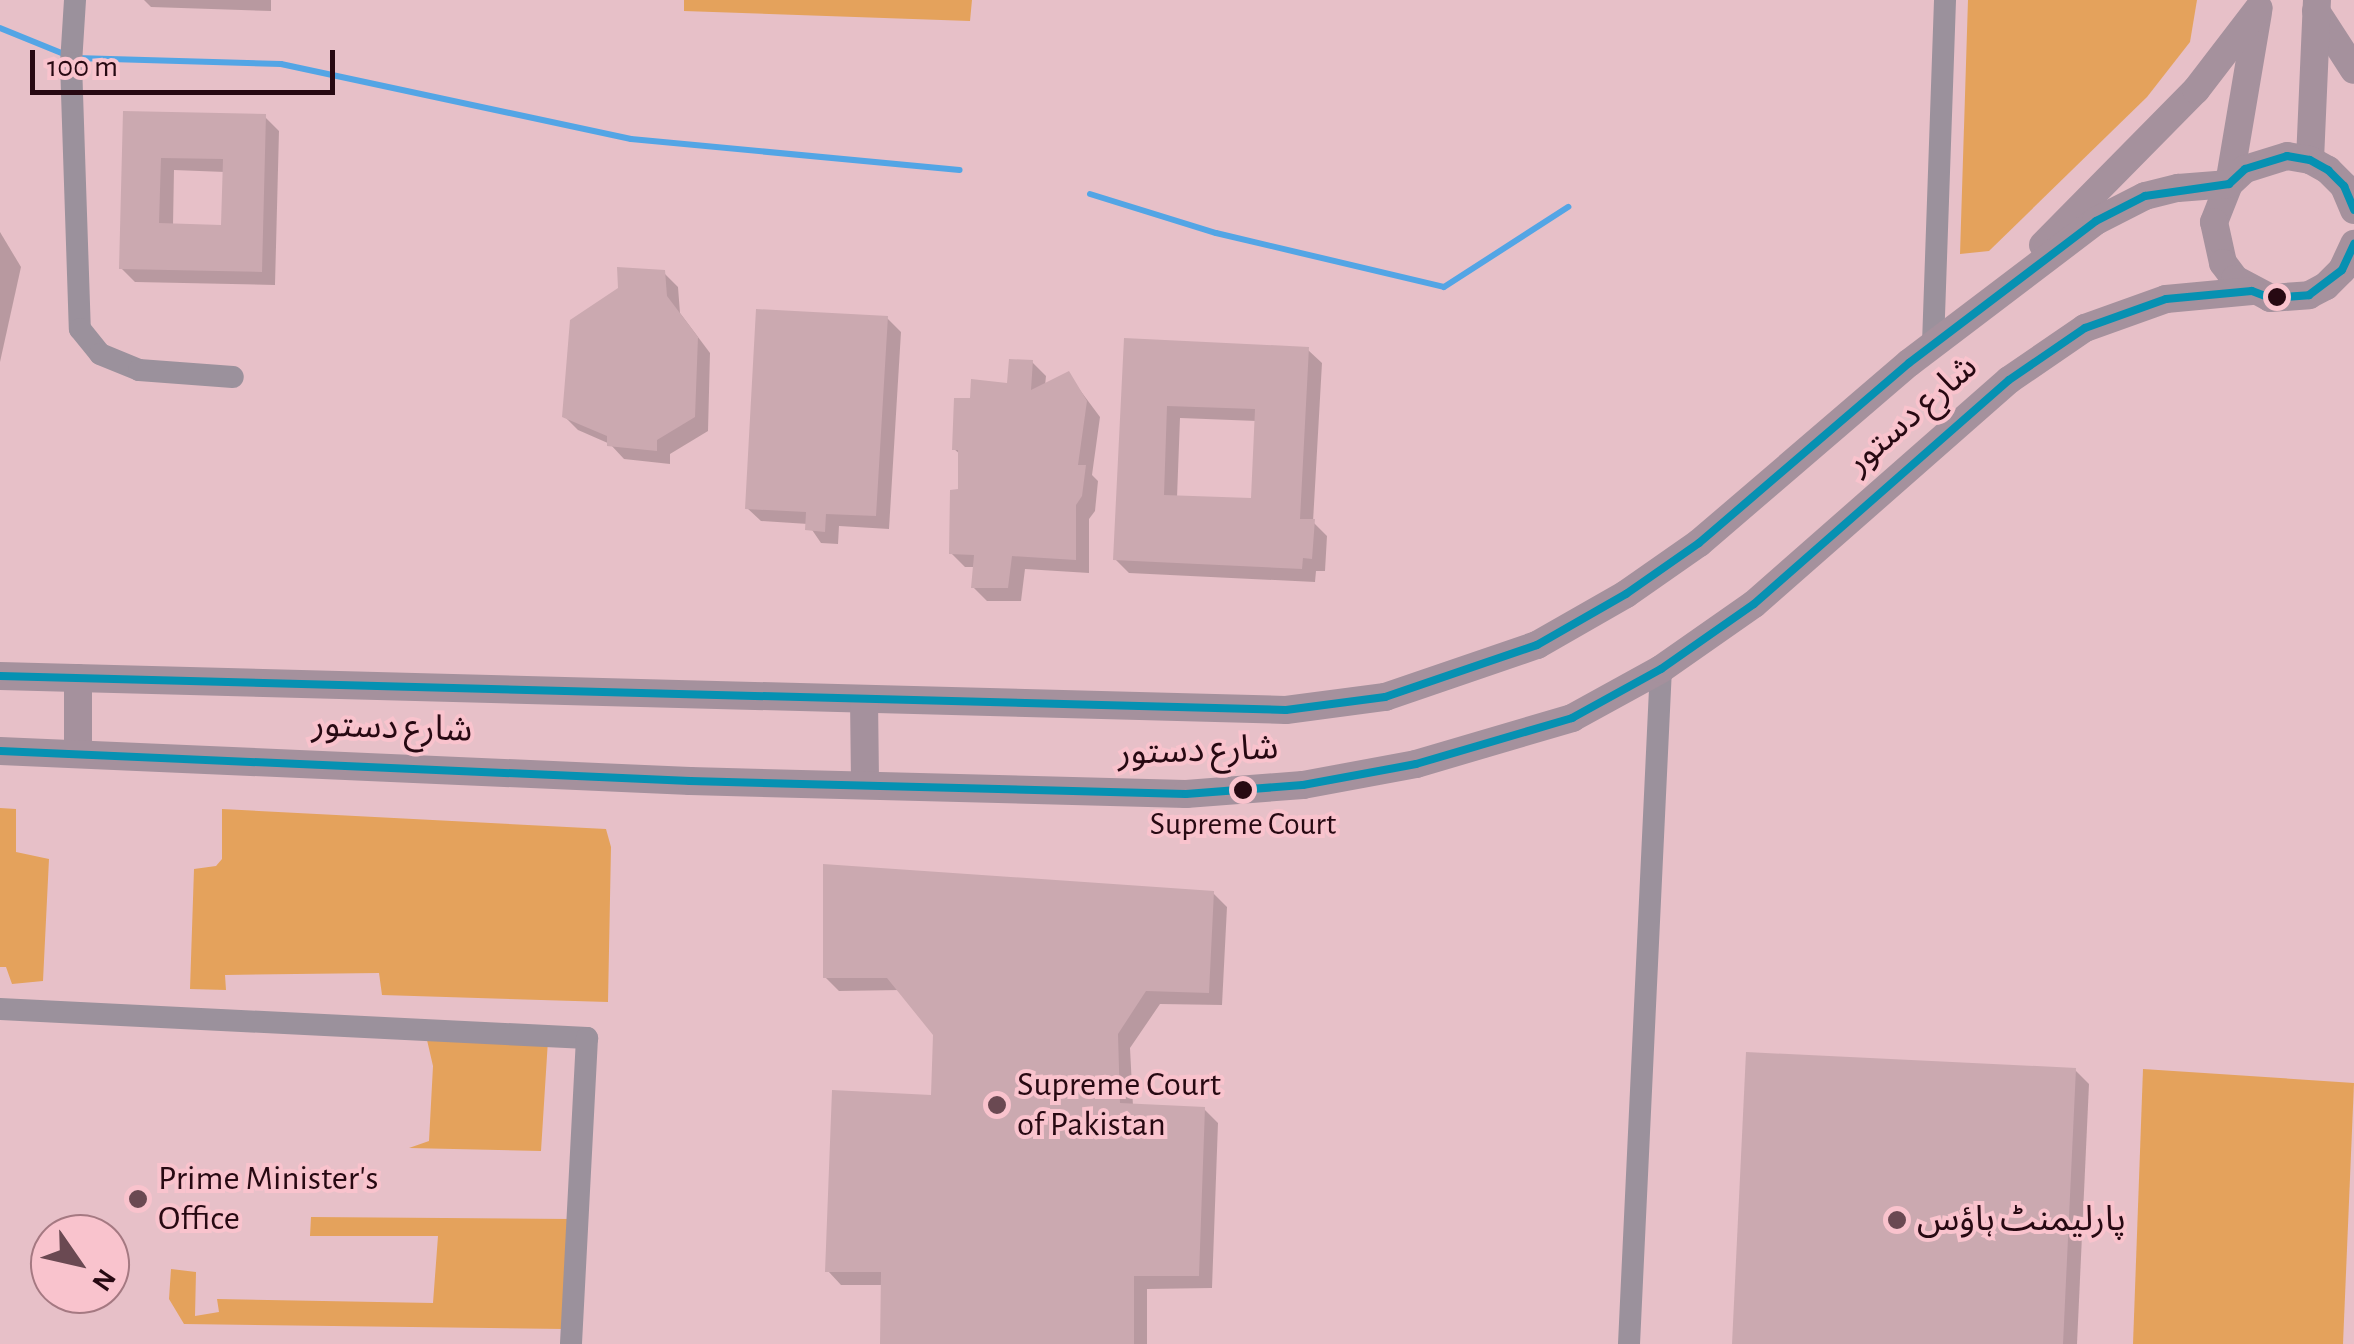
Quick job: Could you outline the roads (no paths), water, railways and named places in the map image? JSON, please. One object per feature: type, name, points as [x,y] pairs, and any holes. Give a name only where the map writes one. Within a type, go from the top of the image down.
[{"type":"main road","points":[[2252,291],[2223,262],[2216,243],[2216,212],[2229,184],[2259,4]]},
{"type":"main road","points":[[2011,286],[2091,193],[2196,90],[2259,4]]},
{"type":"main road","points":[[2316,6],[2354,70]]},
{"type":"main road","points":[[2316,6],[2331,170],[2344,186],[2354,210]]},
{"type":"main road","points":[[2229,184],[2266,159],[2331,170]]},
{"type":"main road","name":"شارع دستور","points":[[0,676],[1286,710],[1385,698],[1536,645],[1626,594],[1698,543],[1933,344],[2096,221],[2145,196],[2178,188],[2229,184]]},
{"type":"main road","points":[[2354,244],[2342,270],[2326,286],[2354,294]]},
{"type":"main road","name":"شارع دستور","points":[[0,751],[1186,794],[1303,785],[1416,764],[1572,718],[1660,669],[1754,604],[2048,350],[2128,310],[2166,299],[2252,291],[2290,299],[2326,286]]},
{"type":"main road","points":[[78,678],[78,754]]},
{"type":"main road","points":[[864,699],[865,785]]},
{"type":"street","points":[[76,0],[71,63],[80,330],[100,354],[139,370],[233,377]]},
{"type":"street","points":[[1933,344],[1945,0]]},
{"type":"street","points":[[1629,1344],[1660,669]]},
{"type":"street","points":[[0,1009],[587,1038],[571,1344]]},
{"type":"waterway","points":[[0,28],[64,54]]},
{"type":"waterway","points":[[76,58],[281,64],[631,139],[960,170]]},
{"type":"waterway","points":[[1090,194],[1216,233],[1444,287],[1568,207]]},
{"type":"place","name":"Supreme Court","points":[[1243,790]]},
{"type":"place","name":"Supreme Court of Pakistan","points":[[997,1105]]},
{"type":"place","name":"Prime Minister's Office","points":[[138,1199]]},
{"type":"place","name":"پارلیمنٹ ہاؤس","points":[[1897,1220]]}]
